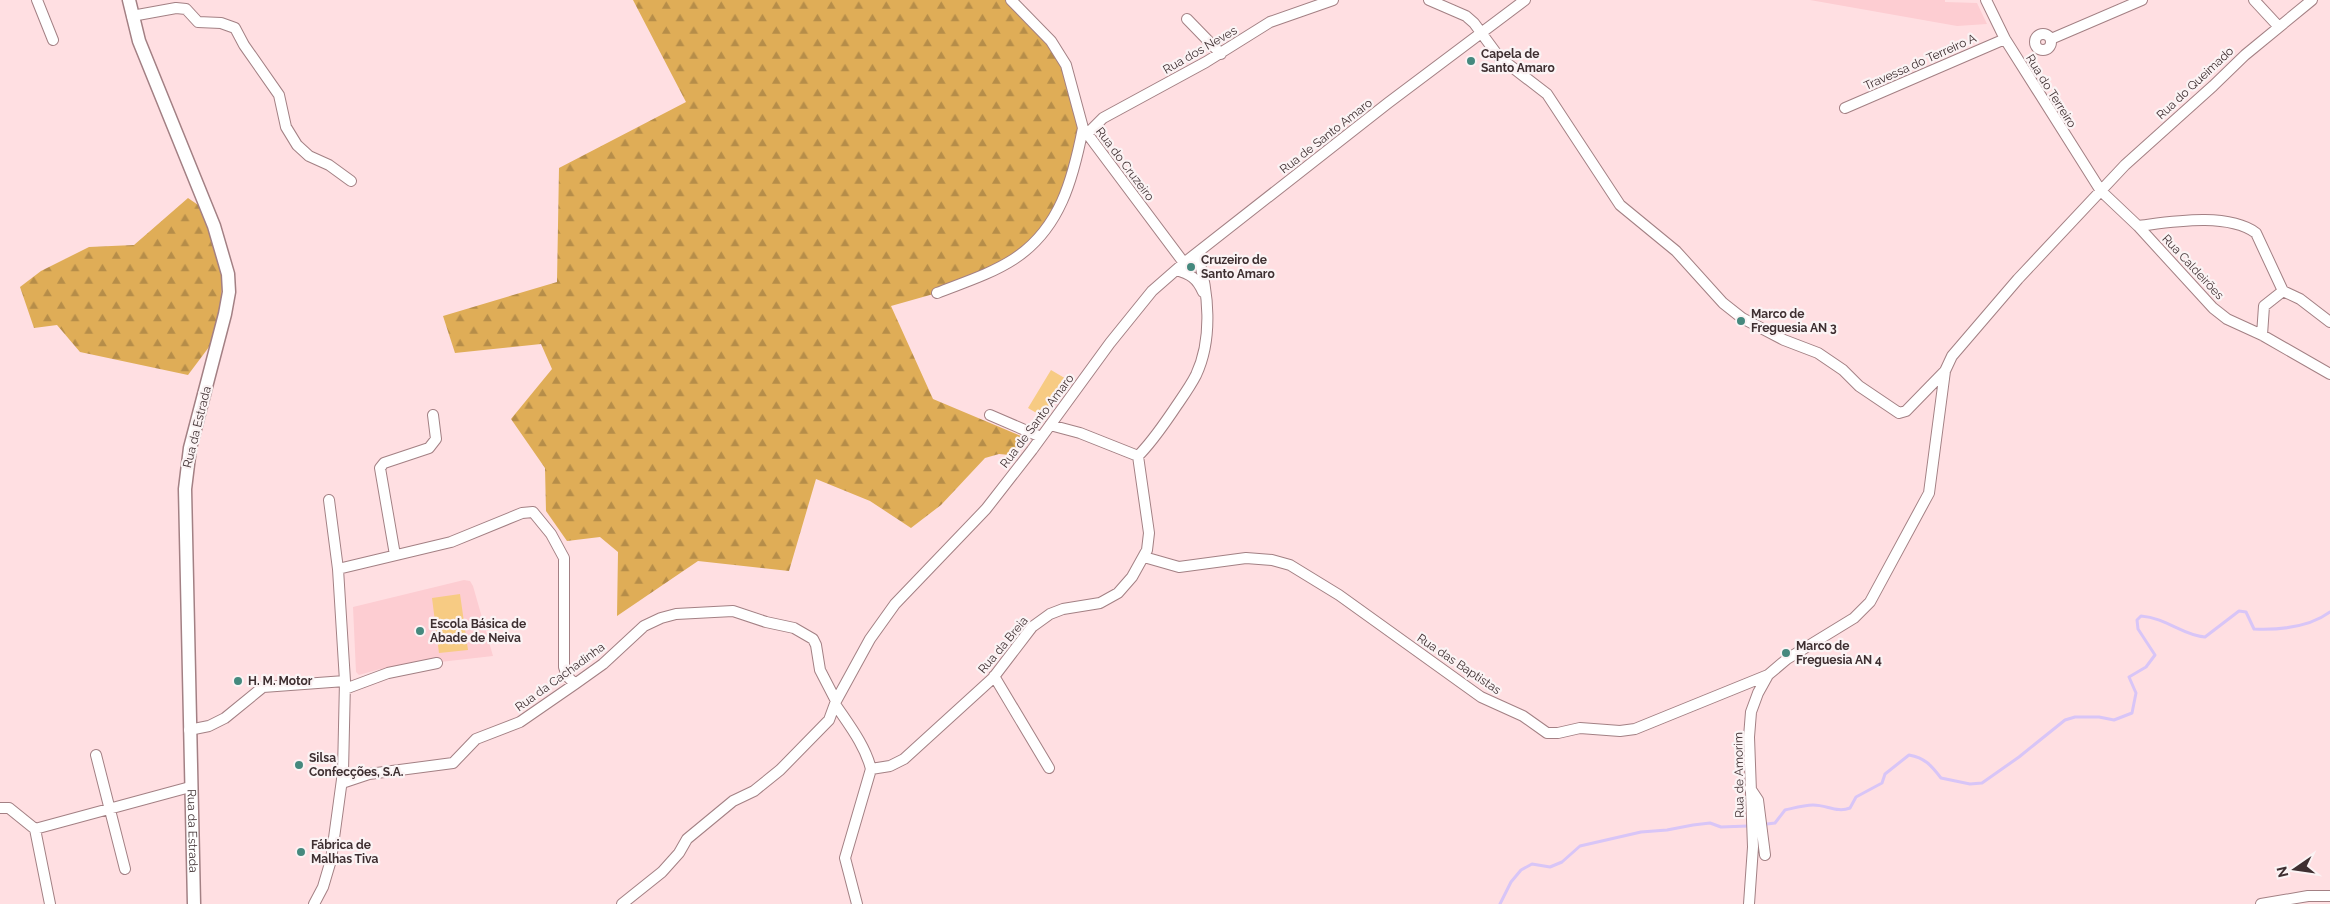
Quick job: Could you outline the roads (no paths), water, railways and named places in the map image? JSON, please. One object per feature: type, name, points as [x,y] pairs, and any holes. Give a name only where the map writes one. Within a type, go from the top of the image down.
[{"type":"main road","name":"Rua da Estrada","points":[[130,0],[132,16],[160,95],[214,226],[224,258],[229,292],[210,377],[190,448],[184,488],[194,904]]},
{"type":"street","points":[[37,0],[53,40]]},
{"type":"street","name":"Rua do Cruzeiro","points":[[1011,0],[1051,42],[1066,65],[1085,131],[1180,267]]},
{"type":"street","name":"Rua dos Neves","points":[[1085,131],[1103,118],[1220,54],[1270,22],[1333,0]]},
{"type":"street","points":[[1429,0],[1466,16],[1500,57],[1547,94],[1620,205],[1676,251],[1723,303],[1742,318],[1784,340],[1818,353],[1843,370],[1859,386],[1898,413],[1906,412],[1945,371]]},
{"type":"street","name":"Rua de Santo Amaro","points":[[622,904],[662,872],[680,853],[687,839],[733,801],[754,791],[780,770],[829,720],[835,703],[870,639],[895,604],[986,509],[1115,337],[1152,291],[1180,267],[1481,32],[1525,0]]},
{"type":"street","name":"Rua do Terreiro","points":[[1986,0],[2004,39],[2101,191]]},
{"type":"street","points":[[2050,39],[2142,0]]},
{"type":"street","points":[[2254,0],[2278,27]]},
{"type":"street","name":"Rua do Queimado","points":[[1945,371],[1952,356],[1975,327],[2125,165],[2278,27],[2312,0]]},
{"type":"street","points":[[132,16],[176,8],[185,4],[198,22],[221,23],[234,28],[279,95],[286,127],[297,145],[309,156],[329,165],[351,181]]},
{"type":"street","points":[[1187,20],[1220,54]]},
{"type":"street","name":"Travessa do Terreiro A","points":[[1845,108],[2004,39]]},
{"type":"street","points":[[937,293],[1014,259],[1040,237],[1058,209],[1072,178],[1085,131]]},
{"type":"street","name":"Rua Caldeirões","points":[[2101,191],[2138,226],[2213,308],[2227,319],[2262,335],[2330,374]]},
{"type":"street","points":[[2138,226],[2206,219],[2249,228],[2256,233],[2283,291],[2300,299],[2330,322]]},
{"type":"street","points":[[1050,425],[1080,433],[1138,456],[1153,442],[1196,375],[1207,331],[1206,299],[1202,269],[1197,254]]},
{"type":"street","points":[[1180,267],[1196,279],[1206,299]]},
{"type":"street","points":[[2262,335],[2264,306],[2283,291]]},
{"type":"street","name":"Rua de Amorim","points":[[1749,904],[1752,897],[1753,847],[1750,787],[1751,712],[1768,675],[1787,659],[1854,618],[1870,602],[1929,493],[1945,371]]},
{"type":"street","points":[[395,555],[380,468],[384,462],[429,448],[436,439],[434,415]]},
{"type":"street","points":[[990,415],[1041,437]]},
{"type":"street","name":"Rua da Breia","points":[[872,769],[890,766],[904,760],[994,676],[1032,627],[1050,614],[1063,609],[1100,603],[1118,593],[1132,577],[1144,556],[1149,533],[1138,456]]},
{"type":"street","points":[[314,904],[323,887],[331,860],[342,783],[345,685],[338,569],[333,514],[329,500]]},
{"type":"street","points":[[338,569],[451,542],[522,513],[533,512],[551,534],[564,558],[564,667],[567,676],[575,684]]},
{"type":"street","name":"Rua das Baptistas","points":[[1144,556],[1179,567],[1246,558],[1272,560],[1290,565],[1346,600],[1481,696],[1523,716],[1547,733],[1558,733],[1580,728],[1620,731],[1635,729],[1768,675]]},
{"type":"street","name":"Rua da Cachadinha","points":[[342,783],[369,774],[452,763],[476,739],[520,722],[575,684],[602,664],[644,626],[661,618],[676,614],[733,610],[766,622],[794,628],[812,639],[816,645],[820,670],[835,703],[860,741],[872,769]]},
{"type":"street","points":[[189,730],[209,726],[225,718],[263,687],[345,685],[388,673],[437,663]]},
{"type":"street","points":[[994,676],[1049,768]]},
{"type":"street","points":[[96,755],[125,869]]},
{"type":"street","points":[[857,904],[845,858],[872,769]]},
{"type":"street","points":[[35,829],[190,787]]},
{"type":"street","points":[[1750,787],[1758,800],[1765,856]]},
{"type":"street","points":[[0,808],[9,808],[35,829],[50,904]]},
{"type":"street","points":[[2261,904],[2308,896],[2330,896]]},
{"type":"waterway","points":[[1767,824],[1775,823],[1785,810],[1803,806],[1818,805],[1841,810],[1850,808],[1856,797],[1882,783],[1885,774],[1909,755],[1927,763],[1941,778],[1970,784],[1982,783],[2019,757],[2065,720],[2075,717],[2099,717],[2114,720],[2132,713],[2136,693],[2129,677],[2146,667],[2155,655],[2138,629],[2137,620],[2141,616],[2150,617],[2197,636],[2205,637],[2239,611],[2246,612],[2254,629],[2284,628],[2304,624],[2330,612]]},
{"type":"waterway","points":[[1500,904],[1511,882],[1521,870],[1532,864],[1550,867],[1562,862],[1580,846],[1641,832],[1693,825],[1710,823],[1721,827],[1748,826]]},
{"type":"place","name":"Capela de Santo Amaro","points":[[1471,61]]},
{"type":"place","name":"Cruzeiro de Santo Amaro","points":[[1191,267]]},
{"type":"place","name":"Marco de Freguesia AN 3","points":[[1741,321]]},
{"type":"place","name":"Escola Básica de Abade de Neiva","points":[[420,631]]},
{"type":"place","name":"Marco de Freguesia AN 4","points":[[1786,653]]},
{"type":"place","name":"H. M. Motor","points":[[238,681]]},
{"type":"place","name":"Silsa Confecções, S.A.","points":[[299,765]]},
{"type":"place","name":"Fábrica de Malhas Tiva","points":[[301,852]]}]
